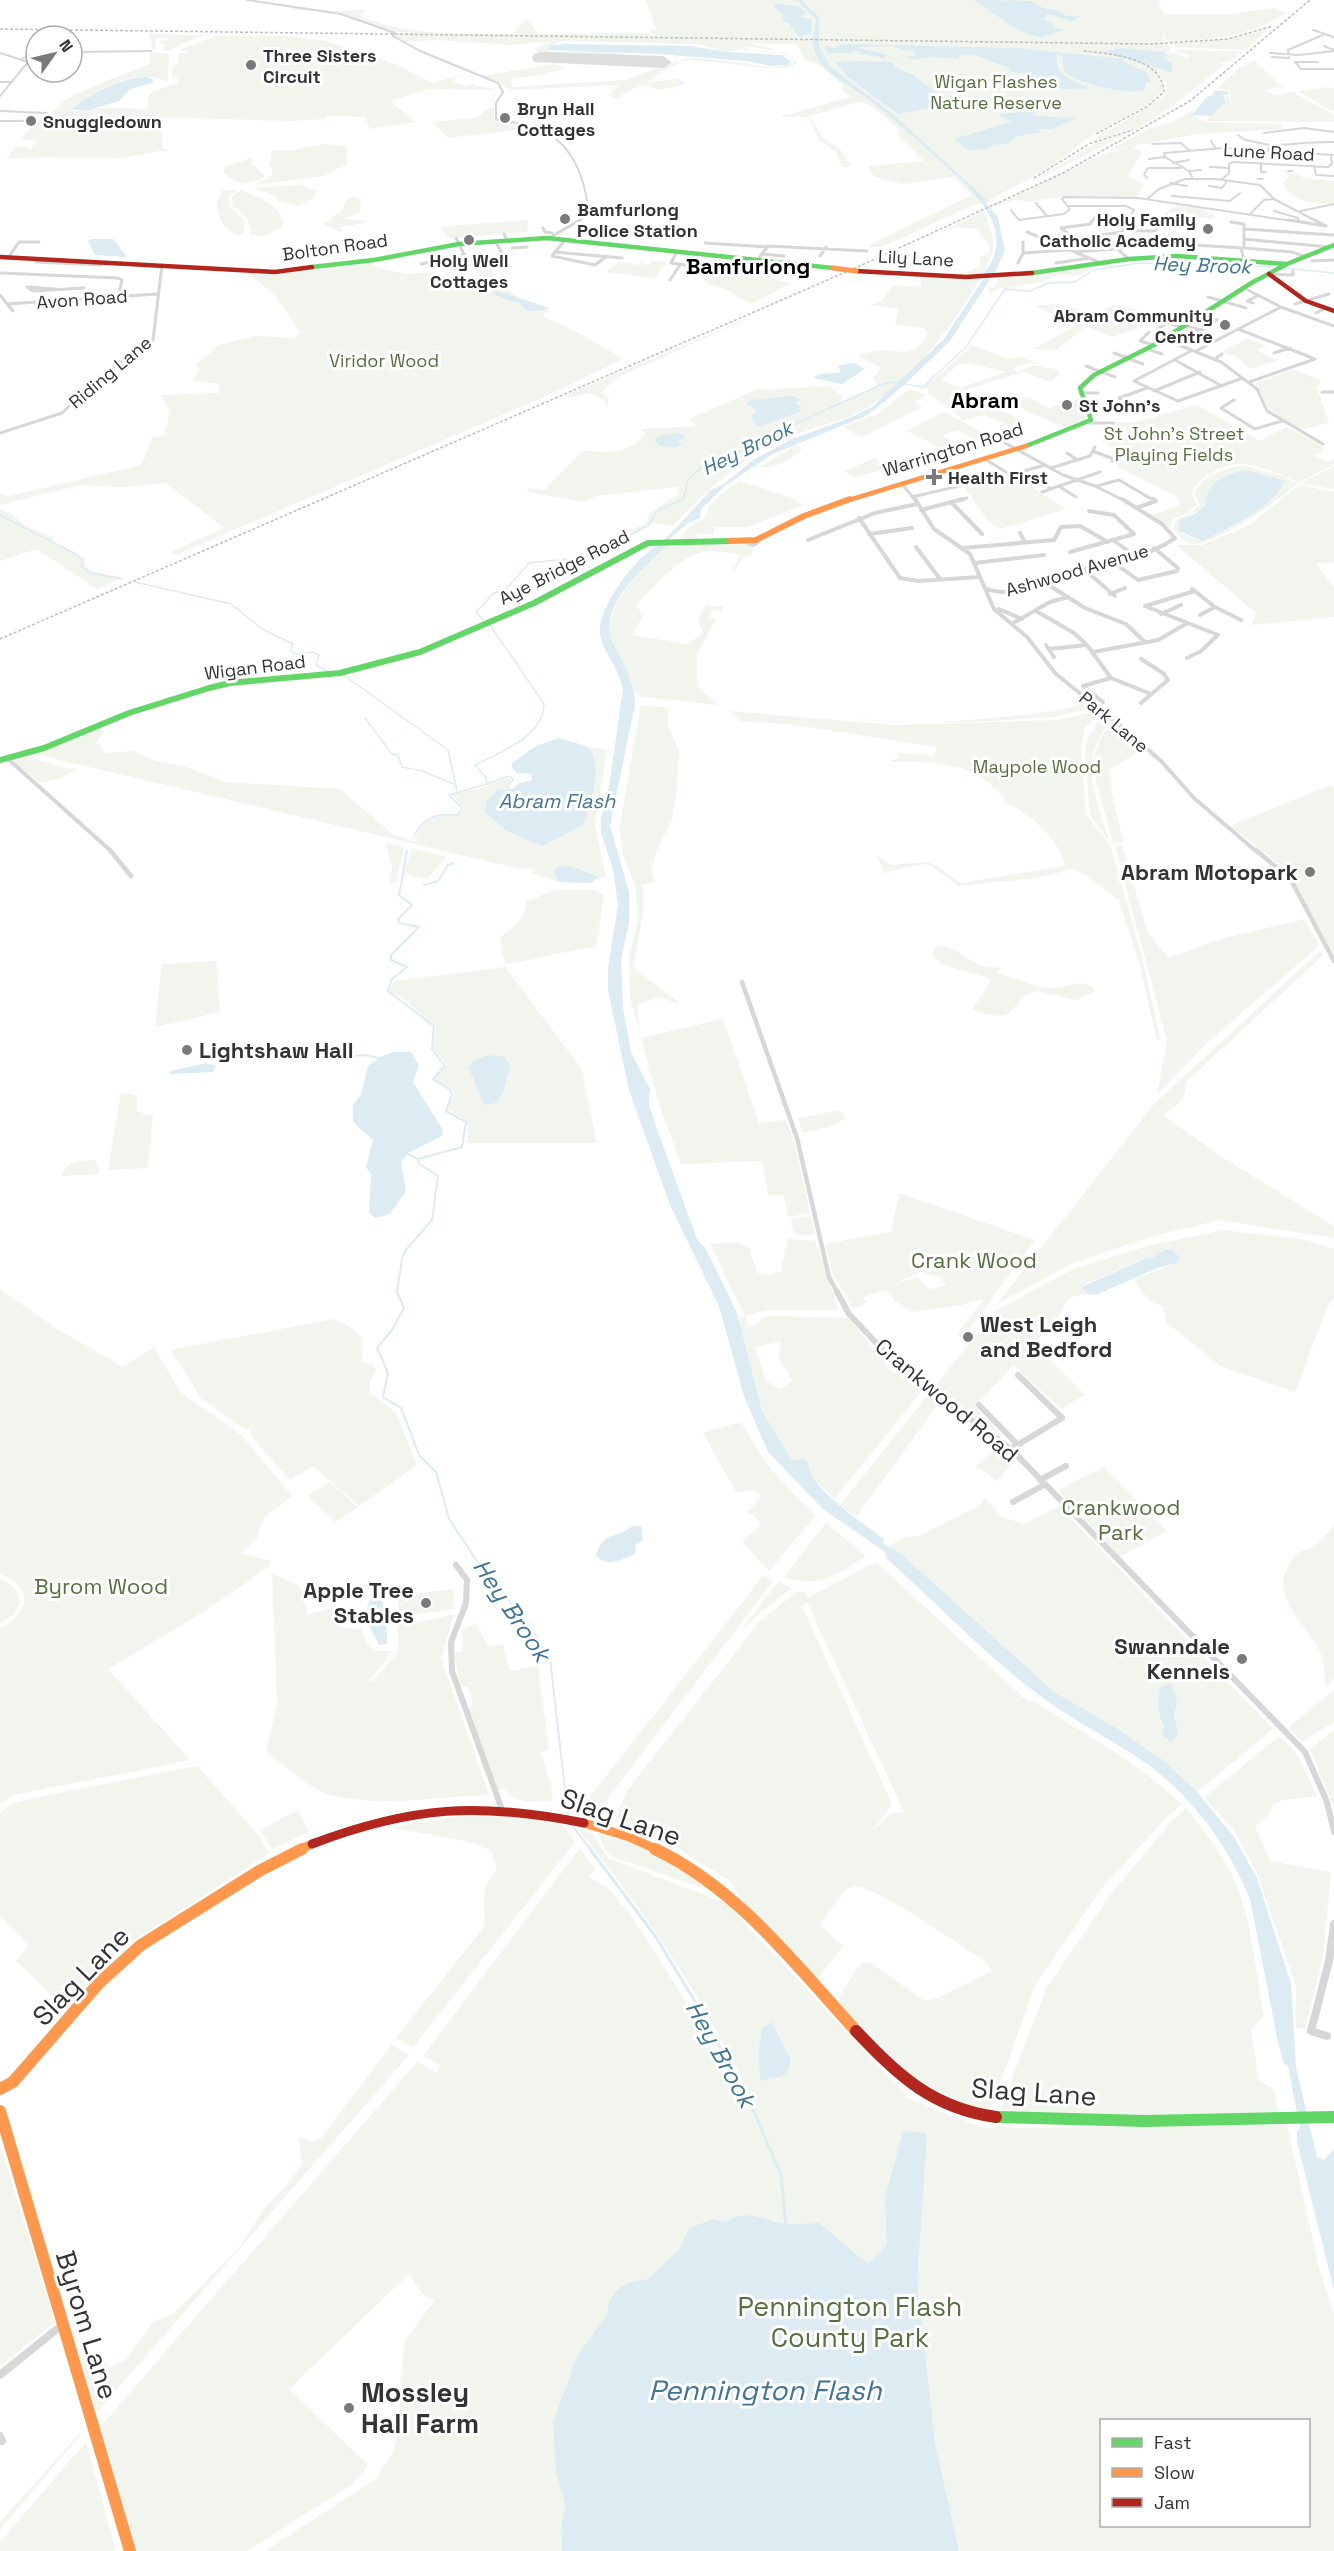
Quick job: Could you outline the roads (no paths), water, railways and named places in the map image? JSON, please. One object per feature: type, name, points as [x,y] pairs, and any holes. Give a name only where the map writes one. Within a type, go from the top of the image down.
[{"type":"main road","name":"Lily Lane","points":[[547,234],[677,252],[822,264],[856,271],[982,277],[1129,259],[1184,256],[1244,260],[1285,267]]},
{"type":"main road","name":"Bolton Road","points":[[2,258],[286,271],[374,260],[457,241],[478,245],[495,241],[526,245],[547,234]]},
{"type":"main road","points":[[1089,423],[1090,419],[1080,393],[1085,382],[1100,372],[1151,347],[1199,315],[1269,274],[1309,259],[1332,247]]},
{"type":"main road","points":[[1269,274],[1306,301],[1325,311]]},
{"type":"main road","name":"Warrington Road","points":[[664,541],[756,540],[817,511],[901,482],[1019,449],[1089,423]]},
{"type":"main road","name":"Aye Bridge Road","points":[[487,624],[562,590],[642,546],[664,541]]},
{"type":"main road","name":"Wigan Road","points":[[3,759],[44,748],[122,716],[208,688],[230,683],[350,670],[428,650],[487,624]]},
{"type":"main road","name":"Slag Lane","points":[[0,2089],[13,2082],[80,2002],[131,1953],[152,1936],[275,1860],[361,1825],[406,1813],[450,1806],[501,1807],[555,1816],[661,1850],[708,1879],[767,1934],[886,2063],[921,2092],[949,2106],[993,2117],[1145,2121],[1334,2117]]},
{"type":"main road","name":"Byrom Lane","points":[[0,2111],[130,2551]]},
{"type":"street","points":[[247,0],[341,14],[394,34],[440,59],[498,83],[503,92],[496,103],[496,119],[533,125],[564,145],[574,155],[579,165],[587,193],[588,215],[568,228],[547,234]]},
{"type":"street","points":[[1313,30],[1334,38],[1330,41]]},
{"type":"street","points":[[1272,57],[1288,58],[1288,50],[1325,34]]},
{"type":"street","points":[[1324,45],[1333,52]]},
{"type":"street","points":[[1312,49],[1320,53]]},
{"type":"street","points":[[84,52],[151,51]]},
{"type":"street","points":[[1270,53],[1333,52]]},
{"type":"street","points":[[0,53],[22,58],[28,62],[28,65],[0,96]]},
{"type":"street","points":[[1317,61],[1295,62],[1301,69],[1334,69]]},
{"type":"street","points":[[1314,69],[1318,75]]},
{"type":"street","points":[[0,82],[12,82]]},
{"type":"street","points":[[0,111],[47,112]]},
{"type":"street","points":[[0,121],[22,121]]},
{"type":"street","points":[[1264,133],[1304,128],[1334,132]]},
{"type":"street","points":[[1316,131],[1317,141]]},
{"type":"street","points":[[1238,135],[1245,140],[1264,141],[1270,145],[1290,146],[1298,141],[1334,142]]},
{"type":"street","points":[[1211,141],[1216,149]]},
{"type":"street","points":[[1152,144],[1181,143],[1190,151]]},
{"type":"street","points":[[1268,151],[1270,145]]},
{"type":"street","name":"Lune Road","points":[[1151,159],[1165,157],[1164,153],[1216,149],[1301,152],[1332,156]]},
{"type":"street","points":[[1203,150],[1209,155]]},
{"type":"street","points":[[1301,152],[1301,158]]},
{"type":"street","points":[[1221,180],[1229,173],[1229,164],[1237,160],[1328,167],[1333,163],[1332,156]]},
{"type":"street","points":[[1165,157],[1189,171],[1201,170]]},
{"type":"street","points":[[1173,163],[1189,160]]},
{"type":"street","points":[[1258,179],[1263,180],[1261,163]]},
{"type":"street","points":[[1291,165],[1291,172]]},
{"type":"street","points":[[1314,166],[1316,175],[1334,176]]},
{"type":"street","points":[[1210,167],[1229,168]]},
{"type":"street","points":[[1147,177],[1144,177],[1144,174],[1148,168],[1183,168]]},
{"type":"street","points":[[1189,171],[1192,177]]},
{"type":"street","points":[[1261,172],[1266,172]]},
{"type":"street","points":[[1011,210],[1020,221],[1064,214],[1070,209],[1064,197],[1147,199],[1326,226],[1274,199],[1264,186],[1192,177],[1168,183],[1154,190],[1147,199]]},
{"type":"street","points":[[1209,186],[1222,188],[1227,181]]},
{"type":"street","points":[[1168,183],[1187,186]]},
{"type":"street","points":[[1172,196],[1182,195],[1230,201],[1240,193]]},
{"type":"street","points":[[1205,208],[1215,199]]},
{"type":"street","points":[[1249,215],[1264,200],[1274,199]]},
{"type":"street","points":[[1036,203],[1047,216]]},
{"type":"street","points":[[1301,211],[1334,204]]},
{"type":"street","points":[[1068,206],[1133,208],[1134,211],[1126,220],[1124,231]]},
{"type":"street","points":[[1293,208],[1305,207]]},
{"type":"street","points":[[1274,211],[1298,218],[1298,222]]},
{"type":"street","points":[[1046,242],[1124,231],[1155,231],[1167,215],[1172,217]]},
{"type":"street","points":[[1072,237],[1061,228],[1090,224],[1095,217]]},
{"type":"street","points":[[1232,222],[1244,224],[1242,248],[1244,260]]},
{"type":"street","points":[[1244,229],[1334,235]]},
{"type":"street","points":[[1027,232],[1046,242],[1101,263]]},
{"type":"street","points":[[569,238],[552,256],[590,264],[598,264],[607,256]]},
{"type":"street","points":[[1244,239],[1332,247]]},
{"type":"street","points":[[709,262],[750,266],[771,240]]},
{"type":"street","points":[[421,264],[465,256],[457,241]]},
{"type":"street","points":[[495,241],[502,253]]},
{"type":"street","points":[[2,258],[19,242],[39,242]]},
{"type":"street","points":[[1019,264],[1023,253],[1023,242]]},
{"type":"street","points":[[705,243],[826,247],[864,251]]},
{"type":"street","points":[[1179,244],[1184,256]]},
{"type":"street","points":[[1074,252],[1179,244],[1292,252],[1309,259],[1334,260]]},
{"type":"street","points":[[820,256],[826,247]]},
{"type":"street","points":[[1116,248],[1129,259]]},
{"type":"street","points":[[1023,253],[1069,250]]},
{"type":"street","points":[[758,258],[783,256],[785,251]]},
{"type":"street","points":[[554,252],[622,258]]},
{"type":"street","points":[[677,252],[670,262],[700,267]]},
{"type":"street","points":[[1049,264],[1057,265],[1089,258]]},
{"type":"street","name":"Riding Lane","points":[[0,433],[60,414],[99,377],[153,340],[159,310],[157,294],[162,265]]},
{"type":"street","points":[[670,280],[680,265]]},
{"type":"street","points":[[1269,274],[1293,275],[1285,267]]},
{"type":"street","points":[[0,273],[121,279],[118,296]]},
{"type":"street","points":[[81,299],[90,277]]},
{"type":"street","points":[[55,290],[55,287],[27,287],[31,291],[55,290],[84,288]]},
{"type":"street","points":[[1244,288],[1281,307],[1334,326]]},
{"type":"street","name":"Avon Road","points":[[7,304],[157,294]]},
{"type":"street","points":[[1295,304],[1329,294]]},
{"type":"street","points":[[0,295],[13,311]]},
{"type":"street","points":[[1253,303],[1247,301],[1259,295]]},
{"type":"street","points":[[1208,297],[1246,308]]},
{"type":"street","points":[[55,307],[56,301]]},
{"type":"street","points":[[1243,378],[1178,401],[1134,381],[1238,329],[1259,315],[1281,307]]},
{"type":"street","points":[[1187,312],[1217,320],[1188,338],[1195,339]]},
{"type":"street","points":[[1158,329],[1168,323],[1201,330]]},
{"type":"street","points":[[1238,329],[1315,359],[1249,382]]},
{"type":"street","points":[[1149,332],[1140,341],[1162,354]]},
{"type":"street","points":[[1164,339],[1215,359],[1257,389],[1268,411],[1323,444]]},
{"type":"street","points":[[1274,353],[1290,348]]},
{"type":"street","points":[[1114,353],[1143,364]]},
{"type":"street","points":[[1215,359],[1221,357],[1222,354]]},
{"type":"street","points":[[1175,360],[1220,385]]},
{"type":"street","points":[[1086,366],[1115,377]]},
{"type":"street","points":[[1154,391],[1200,372]]},
{"type":"street","points":[[1139,412],[1124,405],[1119,398],[1147,388]]},
{"type":"street","points":[[1322,392],[1334,392]]},
{"type":"street","points":[[1080,393],[1098,393]]},
{"type":"street","points":[[1234,400],[1221,408],[1259,429]]},
{"type":"street","points":[[1254,432],[1282,421]]},
{"type":"street","points":[[1089,423],[1113,423]]},
{"type":"street","points":[[1005,443],[1074,481],[1097,486],[1136,508],[1156,501],[1119,480],[1097,486]]},
{"type":"street","points":[[1051,468],[1077,460],[1095,450],[1107,454],[1114,459],[1112,461]]},
{"type":"street","points":[[1067,453],[1077,460]]},
{"type":"street","points":[[986,459],[1009,474]]},
{"type":"street","points":[[1045,465],[1024,471],[1052,489]]},
{"type":"street","points":[[1042,492],[1100,472]]},
{"type":"street","name":"Park Lane","points":[[901,482],[908,488],[912,497],[941,536],[963,548],[975,562],[987,589],[988,600],[994,609],[1027,638],[1056,674],[1127,731],[1161,761],[1194,798],[1291,879],[1334,961]]},
{"type":"street","points":[[912,497],[972,483]]},
{"type":"street","points":[[1060,487],[1076,497]]},
{"type":"street","points":[[921,510],[967,498]]},
{"type":"street","points":[[952,503],[982,534]]},
{"type":"street","points":[[808,540],[859,518],[894,507],[917,504]]},
{"type":"street","name":"Ashwood Avenue","points":[[987,589],[1003,593],[1016,591],[1039,579],[1086,571],[1135,556],[1175,538],[1171,532],[1136,508]]},
{"type":"street","points":[[1070,552],[1132,535],[1134,531],[1114,515],[1089,511]]},
{"type":"street","points":[[859,518],[900,578],[918,581],[980,577]]},
{"type":"street","points":[[963,548],[1053,540],[1061,527],[1080,526],[1108,542]]},
{"type":"street","points":[[869,534],[912,528]]},
{"type":"street","points":[[1020,533],[1025,542]]},
{"type":"street","points":[[1113,540],[1135,556]]},
{"type":"street","points":[[916,547],[940,579]]},
{"type":"street","points":[[1113,562],[1138,580],[1177,571],[1178,568],[1170,559],[1154,548]]},
{"type":"street","points":[[975,562],[1044,555]]},
{"type":"street","points":[[1086,571],[1112,595],[1125,588]]},
{"type":"street","points":[[1039,579],[1085,608],[1126,624],[1145,642]]},
{"type":"street","points":[[1218,635],[1145,606],[1193,589],[1215,607],[1241,620]]},
{"type":"street","points":[[1015,622],[1050,602],[1068,597]]},
{"type":"street","points":[[1161,614],[1181,605]]},
{"type":"street","points":[[1200,615],[1215,607]]},
{"type":"street","points":[[1197,608],[1204,611]]},
{"type":"street","points":[[999,609],[1022,619]]},
{"type":"street","points":[[1036,611],[1074,633],[1093,652],[1112,678],[1151,694]]},
{"type":"street","points":[[1093,652],[1165,638],[1186,624]]},
{"type":"street","points":[[1187,658],[1201,651],[1223,633]]},
{"type":"street","points":[[1046,645],[1054,657]]},
{"type":"street","points":[[1049,650],[1087,645]]},
{"type":"street","points":[[1141,659],[1150,669],[1168,676],[1168,680],[1141,703]]},
{"type":"street","points":[[1103,702],[1083,686],[1112,678]]},
{"type":"street","points":[[3,759],[108,847],[131,876]]},
{"type":"street","name":"Crankwood Road","points":[[742,982],[797,1138],[829,1277],[849,1314],[896,1364],[1011,1449],[1305,1752],[1327,1802],[1334,1832]]},
{"type":"street","points":[[1011,1449],[1062,1418],[1018,1375]]},
{"type":"street","points":[[979,1405],[1017,1444]]},
{"type":"street","points":[[1013,1502],[1066,1466]]},
{"type":"street","points":[[456,1564],[467,1580],[466,1603],[451,1642],[452,1671],[501,1807]]},
{"type":"street","points":[[1327,2036],[1311,2031],[1329,1961],[1334,1924]]},
{"type":"street","points":[[0,2375],[63,2324]]},
{"type":"water","points":[[797,0],[801,0],[819,17],[819,46],[830,66],[896,117],[988,201],[986,203],[998,217],[1005,250],[996,270],[950,341],[902,387],[868,415],[773,454],[726,485],[701,509],[700,518],[688,523],[665,543],[666,546],[635,577],[616,603],[609,629],[613,643],[631,680],[635,704],[610,826],[629,892],[629,923],[621,959],[623,1007],[631,1052],[650,1089],[649,1105],[697,1239],[706,1249],[737,1313],[762,1411],[792,1460],[805,1459],[812,1476],[826,1493],[884,1539],[883,1543],[901,1554],[1054,1692],[1116,1728],[1164,1761],[1197,1792],[1234,1837],[1257,1878],[1291,1984],[1296,2067],[1317,2157],[1324,2160],[1334,2149],[1334,2290],[1297,2141],[1297,2131],[1300,2128],[1288,2066],[1284,2064],[1278,2042],[1250,1899],[1229,1856],[1202,1817],[1169,1782],[1131,1753],[1058,1708],[1015,1677],[886,1558],[885,1552],[823,1509],[768,1452],[744,1396],[719,1306],[670,1205],[629,1090],[608,990],[608,968],[618,905],[613,869],[601,832],[601,818],[609,787],[623,689],[600,633],[605,610],[631,569],[641,558],[661,544],[711,490],[724,484],[753,460],[792,439],[852,417],[873,406],[944,339],[984,278],[984,273],[994,255],[997,238],[984,206],[957,177],[898,123],[825,68],[813,46],[816,19]]},
{"type":"water","points":[[973,0],[1032,1],[1043,8],[1055,10],[1067,16],[1081,16],[1072,21],[1044,13],[1047,15],[1043,20],[1054,22],[1050,24],[1054,25],[1053,27],[1065,30],[1044,36],[1047,37],[1036,36],[1017,29]]},
{"type":"water","points":[[777,4],[798,6],[806,13],[800,17],[812,20],[811,34],[799,37],[789,23],[784,22],[782,18],[785,15],[774,7]]},
{"type":"water","points":[[565,44],[691,46],[728,52],[782,55],[791,62],[787,65],[771,66],[747,61],[658,54],[547,50],[551,46]]},
{"type":"water","points":[[843,44],[1018,48],[1123,59],[1126,63],[1146,72],[1151,82],[1146,83],[1144,90],[1137,91],[1092,85],[1067,73],[1064,70],[1063,56],[1058,54],[1057,66],[1060,71],[1086,86],[1087,89],[1064,89],[1041,84],[1031,75],[1009,71],[1009,67],[972,55],[959,56],[959,59],[933,57],[909,60],[912,58],[899,58],[918,55],[913,53],[913,49],[905,51],[893,46],[855,47],[888,55],[884,58],[860,54],[860,51],[854,50],[851,53],[827,53],[825,45],[834,48]]},
{"type":"water","points":[[1123,48],[1164,52],[1168,56],[1163,56],[1172,64],[1172,72],[1102,52]]},
{"type":"water","points":[[835,62],[894,62],[895,67],[913,75],[939,94],[933,103],[934,107],[898,114],[849,78]]},
{"type":"water","points":[[147,77],[153,79],[153,83],[130,89],[119,101],[86,111],[71,109],[107,87],[127,80]]},
{"type":"water","points":[[1227,91],[1229,94],[1223,95],[1226,102],[1211,116],[1192,115],[1208,96],[1215,95],[1212,93]]},
{"type":"water","points":[[1037,111],[1033,116],[1076,118],[1052,129],[1038,129],[1041,132],[1015,137],[1007,144],[991,145],[991,147],[978,150],[967,149],[954,139],[1011,122],[998,114]]},
{"type":"water","points":[[113,239],[127,257],[95,255],[88,241]]},
{"type":"water","points":[[493,282],[497,283],[498,291],[549,308],[529,311],[520,303],[499,297],[490,290]]},
{"type":"water","points":[[854,363],[865,369],[842,384],[813,378],[819,374],[839,373],[841,370],[837,366]]},
{"type":"water","points":[[792,396],[801,400],[795,403],[801,407],[800,412],[757,427],[751,416],[756,413],[756,409],[746,404],[749,400]]},
{"type":"water","points":[[680,433],[684,435],[683,440],[677,440],[682,444],[676,447],[659,446],[654,439],[663,435]]},
{"type":"water","points":[[1245,470],[1285,481],[1279,491],[1260,509],[1203,541],[1179,531],[1179,520],[1193,515],[1205,506],[1209,491],[1217,481]]},
{"type":"water","name":"Abram Flash","points":[[559,738],[589,747],[596,765],[595,785],[583,825],[542,846],[507,831],[485,812],[487,800],[498,790],[512,789],[519,783],[532,780],[531,774],[517,773],[512,763],[536,746]]},
{"type":"water","points":[[559,866],[570,866],[599,877],[591,883],[559,882],[553,871]]},
{"type":"water","points":[[394,1052],[411,1052],[419,1066],[413,1082],[443,1130],[442,1136],[408,1153],[401,1162],[406,1191],[390,1214],[375,1218],[369,1212],[371,1174],[366,1167],[373,1140],[353,1122],[353,1105],[361,1095],[368,1066],[380,1057]]},
{"type":"water","points":[[490,1055],[505,1057],[510,1065],[503,1093],[495,1103],[486,1105],[468,1068],[474,1060]]},
{"type":"water","points":[[206,1063],[216,1066],[213,1072],[170,1074],[171,1071]]},
{"type":"water","points":[[1173,1250],[1179,1257],[1178,1263],[1157,1268],[1096,1295],[1087,1293],[1081,1287],[1147,1258],[1154,1258],[1157,1253]]},
{"type":"water","points":[[632,1526],[641,1526],[643,1540],[636,1544],[635,1554],[609,1562],[596,1555],[603,1542]]},
{"type":"water","points":[[380,1598],[385,1613],[387,1644],[379,1645],[365,1618],[369,1600]]},
{"type":"water","points":[[1171,1683],[1177,1702],[1174,1714],[1178,1734],[1171,1742],[1162,1735],[1164,1726],[1159,1712],[1159,1703],[1160,1688]]},
{"type":"water","points":[[772,2022],[791,2060],[787,2075],[760,2081],[759,2049],[762,2029]]},
{"type":"water","name":"Pennington Flash","points":[[903,2131],[927,2133],[917,2281],[935,2443],[959,2551],[562,2551],[561,2525],[566,2506],[556,2472],[553,2423],[577,2356],[607,2315],[609,2302],[617,2290],[628,2283],[648,2279],[679,2250],[689,2228],[714,2219],[725,2222],[748,2215],[785,2224],[819,2223],[868,2264],[887,2245],[885,2198]]},
{"type":"waterway","name":"Hey Brook","points":[[485,622],[476,612],[493,594],[508,587],[529,563],[585,557],[648,526],[657,511],[683,499],[688,480],[701,467],[761,443],[780,431],[880,385],[893,382],[923,387],[966,347],[1005,289],[1030,291],[1048,283],[1075,282],[1093,270],[1140,263],[1278,267]]},
{"type":"waterway","name":"Hey Brook","points":[[1284,268],[1334,273]]},
{"type":"waterway","points":[[0,515],[76,554],[82,559],[82,567],[91,573],[122,579]]},
{"type":"waterway","points":[[135,582],[231,604],[264,630],[293,644],[291,651],[295,654],[312,652],[319,655],[316,665],[327,671]]},
{"type":"waterway","name":"Hey Brook","points":[[487,784],[486,777],[475,765],[508,749],[529,734],[537,726],[544,704],[490,625]]},
{"type":"waterway","points":[[345,676],[448,750],[456,785]]},
{"type":"waterway","points":[[365,718],[392,754],[398,755],[402,767],[422,771],[456,785]]},
{"type":"waterway","points":[[487,784],[510,776],[513,780],[506,787],[510,789]]},
{"type":"waterway","name":"Hey Brook","points":[[414,836],[422,824],[432,817],[458,815],[462,808],[449,795],[487,784]]},
{"type":"waterway","points":[[456,785],[457,791]]},
{"type":"waterway","name":"Hey Brook","points":[[407,851],[399,895],[412,905],[398,919],[400,923],[419,927],[391,955],[391,960],[407,967],[392,979],[388,991],[434,1026],[432,1049],[445,1066],[433,1079],[450,1090],[452,1095],[446,1111],[466,1122],[462,1147],[418,1159]]},
{"type":"waterway","points":[[424,885],[438,881],[448,865],[454,863]]},
{"type":"waterway","points":[[345,1057],[365,1055],[378,1058]]},
{"type":"waterway","points":[[408,1154],[418,1159]]},
{"type":"waterway","name":"Hey Brook","points":[[418,1159],[419,1164],[438,1176],[432,1220],[405,1251],[397,1292],[404,1308],[392,1330],[377,1348],[388,1373],[383,1397],[401,1408],[419,1455],[436,1472],[449,1519],[483,1570],[527,1622],[550,1658],[568,1816]]},
{"type":"waterway","name":"Hey Brook","points":[[571,1824],[591,1850]]},
{"type":"waterway","name":"Hey Brook","points":[[590,1849],[656,1937],[702,2013],[755,2114],[781,2175],[786,2227]]},
{"type":"railway","points":[[0,639],[853,269],[1063,173],[1190,101],[1310,0]]},
{"type":"railway","points":[[0,29],[1151,44],[1228,39],[1273,26]]},
{"type":"railway","points":[[1084,51],[1121,56],[1145,64],[1161,80],[1164,92],[1148,106],[1096,134]]},
{"type":"railway","points":[[1034,178],[1089,144],[1133,130]]},
{"type":"place","name":"Three Sisters Circuit","points":[[251,65]]},
{"type":"place","name":"Bryn Hall Cottages","points":[[505,118]]},
{"type":"place","name":"Snuggledown","points":[[31,121]]},
{"type":"place","name":"Bamfurlong Police Station","points":[[565,219]]},
{"type":"place","name":"Holy Family Catholic Academy","points":[[1208,229]]},
{"type":"place","name":"Holy Well Cottages","points":[[469,240]]},
{"type":"place","name":"Abram Community Centre","points":[[1225,325]]},
{"type":"place","name":"St John's","points":[[1067,405]]},
{"type":"place","name":"Health First","points":[[934,477]]},
{"type":"place","name":"Abram Motopark","points":[[1310,872]]},
{"type":"place","name":"Lightshaw Hall","points":[[187,1050]]},
{"type":"place","name":"West Leigh and Bedford","points":[[968,1337]]},
{"type":"place","name":"Apple Tree Stables","points":[[426,1603]]},
{"type":"place","name":"Swanndale Kennels","points":[[1242,1659]]},
{"type":"place","name":"Mossley Hall Farm","points":[[349,2408]]},
{"type":"district","name":"Bamfurlong","points":[[748,266]]},
{"type":"district","name":"Abram","points":[[985,400]]},
{"type":"park label","name":"Wigan Flashes Nature Reserve","points":[[996,91]]},
{"type":"park label","name":"Viridor Wood","points":[[384,360]]},
{"type":"park label","name":"St John's Street Playing Fields","points":[[1174,443]]},
{"type":"park label","name":"Maypole Wood","points":[[1037,766]]},
{"type":"park label","name":"Crank Wood","points":[[974,1260]]},
{"type":"park label","name":"Crankwood Park","points":[[1121,1520]]},
{"type":"park label","name":"Byrom Wood","points":[[101,1586]]},
{"type":"park label","name":"Pennington Flash County Park","points":[[850,2322]]}]
